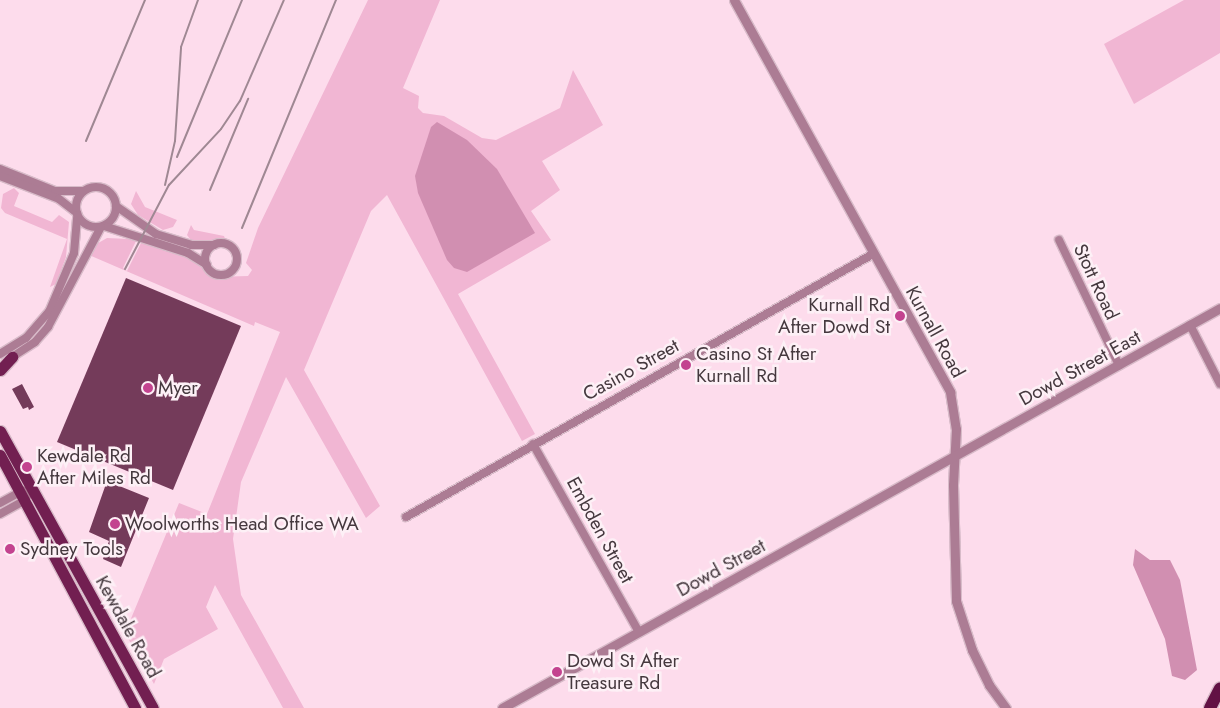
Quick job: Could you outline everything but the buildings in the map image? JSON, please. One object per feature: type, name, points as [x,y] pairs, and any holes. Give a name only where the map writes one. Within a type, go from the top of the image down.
[{"type":"highway","points":[[1210,708],[1220,688]]},
{"type":"main road","points":[[0,370],[12,357]]},
{"type":"main road","name":"Kewdale Road","points":[[0,431],[153,708]]},
{"type":"main road","name":"Kewdale Road","points":[[0,455],[135,708]]},
{"type":"main road","points":[[86,615],[98,608]]},
{"type":"street","name":"Kurnall Road","points":[[734,0],[950,392],[956,455],[953,485],[956,601],[985,676],[1006,708]]},
{"type":"street","points":[[0,169],[55,191],[104,189],[116,206],[156,234],[191,245],[214,245],[232,248],[236,264],[222,274],[188,253],[102,226],[90,227],[59,199],[0,176]]},
{"type":"street","points":[[0,354],[26,338],[49,312],[74,253],[77,201],[84,191]]},
{"type":"street","points":[[0,364],[38,340],[54,319],[84,254],[102,226],[113,218],[116,206]]},
{"type":"street","name":"Stott Road","points":[[1059,240],[1118,365]]},
{"type":"street","points":[[207,265],[206,256],[214,245]]},
{"type":"street","name":"Casino Street","points":[[406,517],[873,254]]},
{"type":"street","name":"Dowd Street East","points":[[956,455],[1220,308]]},
{"type":"street","points":[[1190,325],[1220,384]]},
{"type":"street","name":"Embden Street","points":[[533,444],[639,632]]},
{"type":"street","name":"Dowd Street","points":[[502,708],[956,455]]},
{"type":"street","points":[[0,514],[32,489]]},
{"type":"street","points":[[0,503],[22,496]]},
{"type":"shaded area","points":[[368,0],[440,0],[403,88],[419,96],[418,108],[423,113],[444,116],[482,138],[496,140],[560,108],[573,70],[603,125],[542,161],[560,190],[531,211],[551,240],[458,294],[535,434],[522,441],[387,195],[371,211],[304,370],[380,506],[366,518],[286,377],[241,482],[233,539],[241,595],[304,708],[283,708],[215,585],[206,607],[218,629],[164,659],[154,684],[125,633],[179,503],[207,514],[280,332],[255,322],[254,326],[89,255],[93,246],[107,238],[129,239],[136,241],[123,268],[127,271],[141,243],[184,254],[214,277],[248,276],[252,270],[246,263],[258,228]]},
{"type":"shaded area","points":[[1184,0],[1220,0],[1220,53],[1134,104],[1104,44]]},
{"type":"shaded area","points":[[437,122],[467,140],[497,169],[535,233],[467,272],[454,268],[447,260],[418,193],[415,176],[431,127]]},
{"type":"shaded area","points":[[14,188],[19,193],[14,206],[52,222],[59,215],[69,222],[66,257],[56,284],[50,287],[67,239],[5,213],[1,208],[3,194]]},
{"type":"shaded area","points":[[136,191],[145,207],[177,220],[173,227],[163,230],[138,215],[131,204]]},
{"type":"shaded area","points":[[191,225],[194,230],[224,236],[226,241],[193,243],[187,235]]},
{"type":"shaded area","points":[[1135,549],[1150,560],[1170,560],[1180,580],[1197,670],[1185,680],[1172,676],[1165,639],[1133,565]]},
{"type":"railway","points":[[86,141],[145,0]]},
{"type":"railway","points":[[165,185],[175,141],[181,47],[198,0]]},
{"type":"railway","points":[[177,157],[242,0]]},
{"type":"railway","points":[[125,269],[169,185],[221,129],[240,101],[284,0]]},
{"type":"railway","points":[[242,228],[336,0]]},
{"type":"railway","points":[[210,190],[248,99]]},
{"type":"place","name":"Kurnall Rd After Dowd St","points":[[900,316]]},
{"type":"place","name":"Casino St After Kurnall Rd","points":[[686,365]]},
{"type":"place","name":"Myer","points":[[148,388]]},
{"type":"place","name":"Kewdale Rd After Miles Rd","points":[[27,467]]},
{"type":"place","name":"Woolworths Head Office WA","points":[[115,524]]},
{"type":"place","name":"Sydney Tools","points":[[10,549]]},
{"type":"place","name":"Dowd St After Treasure Rd","points":[[557,672]]}]
